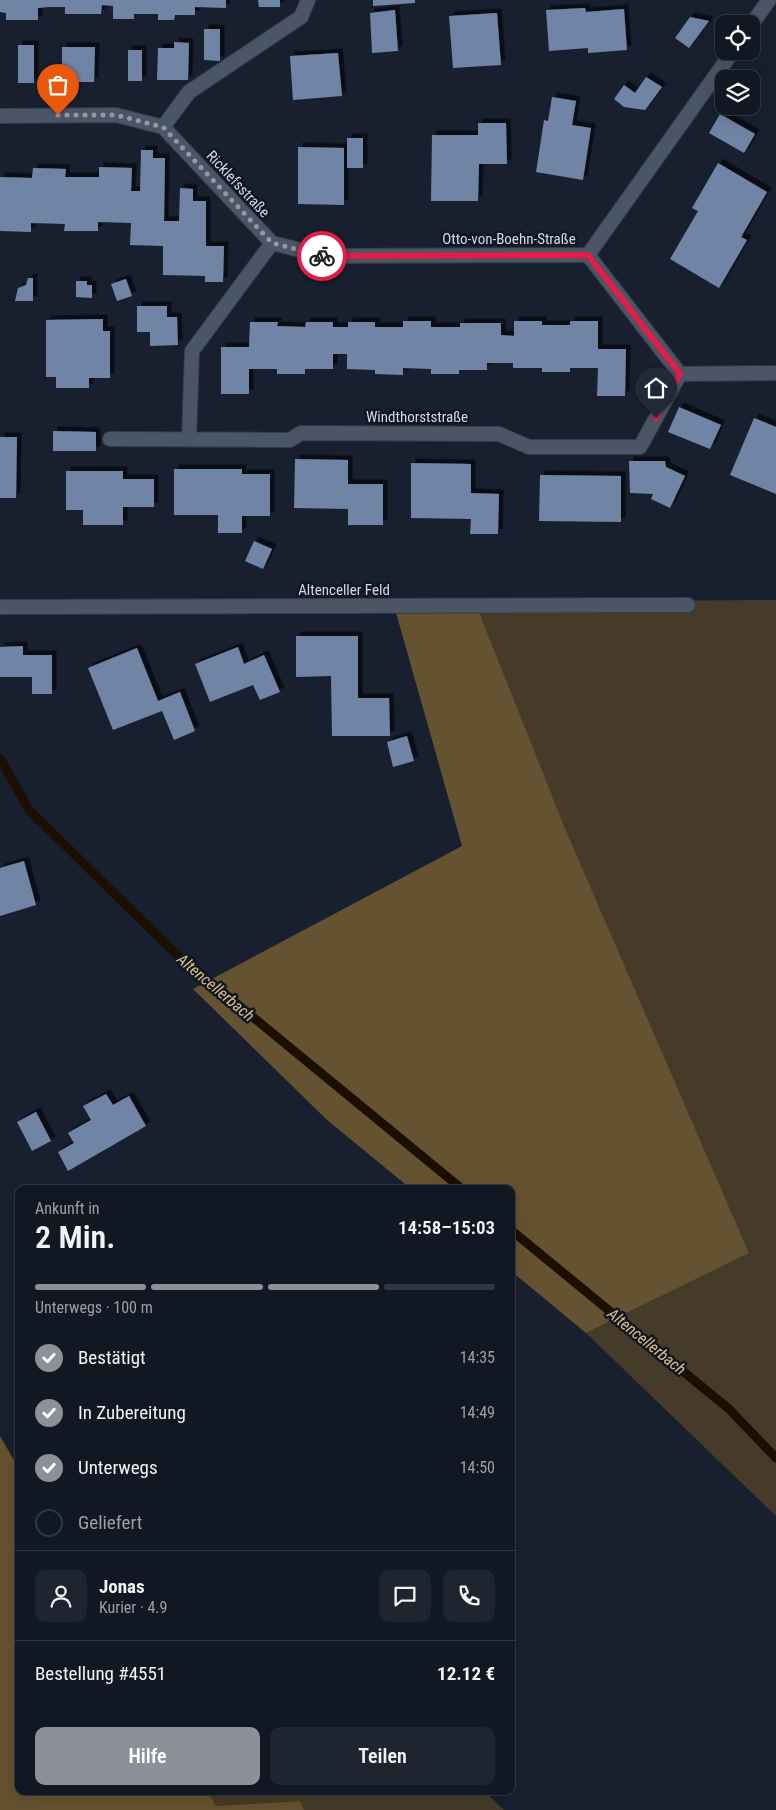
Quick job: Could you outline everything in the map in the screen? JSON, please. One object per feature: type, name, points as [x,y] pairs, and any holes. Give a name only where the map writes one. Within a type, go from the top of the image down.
[{"type":"street","points":[[0,116],[116,115],[163,127],[189,92],[300,17],[308,0]]},
{"type":"street","points":[[758,15],[769,0]]},
{"type":"street","name":"Otto-von-Boehn-Straße","points":[[272,243],[324,256],[588,255],[726,60]]},
{"type":"street","name":"Ricklefsstraße","points":[[163,127],[272,243]]},
{"type":"street","points":[[189,439],[192,351],[272,243]]},
{"type":"street","points":[[588,255],[680,374],[776,373]]},
{"type":"street","name":"Windthorststraße","points":[[110,439],[290,440],[301,433],[499,434],[529,447],[640,447],[680,374]]},
{"type":"street","name":"Altenceller Feld","points":[[0,607],[688,605]]},
{"type":"shaded area","points":[[776,600],[776,1516],[586,1333],[749,1253],[565,828],[475,602]]},
{"type":"shaded area","points":[[393,602],[475,602],[565,828],[749,1253],[586,1333],[515,1274],[515,1185],[406,1185],[326,1119],[193,989],[462,846]]},
{"type":"shaded area","points":[[0,1436],[15,1462],[15,1795],[209,1795],[216,1806],[300,1801],[304,1810],[0,1810]]},
{"type":"shaded area","points":[[209,1795],[488,1795],[504,1810],[304,1810],[299,1801],[215,1806]]},
{"type":"building","points":[[0,0],[226,0],[226,8],[195,7],[195,15],[175,15],[174,20],[158,20],[158,14],[134,14],[134,19],[113,19],[113,6],[102,5],[101,14],[65,14],[65,7],[49,7],[38,8],[38,20],[6,20],[6,13],[0,12]]},
{"type":"building","points":[[258,0],[280,0],[280,7],[259,7]]},
{"type":"building","points":[[373,0],[415,0],[415,3],[373,6]]},
{"type":"building","points":[[585,8],[586,12],[624,9],[627,50],[588,53],[588,48],[549,51],[546,10]]},
{"type":"building","points":[[395,10],[398,51],[372,53],[370,13]]},
{"type":"building","points":[[497,13],[501,65],[453,68],[449,16]]},
{"type":"building","points":[[690,17],[709,21],[689,48],[675,38]]},
{"type":"building","points":[[204,29],[220,29],[220,61],[204,60]]},
{"type":"building","points":[[174,42],[189,43],[188,80],[157,80],[158,48],[174,48]]},
{"type":"building","points":[[18,45],[34,45],[34,83],[18,83]]},
{"type":"building","points":[[62,47],[95,47],[94,82],[62,82]]},
{"type":"building","points":[[128,50],[142,50],[142,81],[128,81]]},
{"type":"building","points":[[338,53],[342,96],[293,100],[290,56]]},
{"type":"building","points":[[646,77],[662,87],[645,110],[624,107],[614,99],[624,85],[635,93]]},
{"type":"building","points":[[552,97],[576,101],[572,125],[591,128],[583,180],[536,172],[544,120],[548,121]]},
{"type":"building","points":[[719,115],[722,115],[755,134],[744,153],[709,133]]},
{"type":"building","points":[[478,123],[506,123],[507,164],[479,164],[478,201],[431,201],[432,135],[478,135]]},
{"type":"building","points":[[347,138],[363,138],[363,168],[347,168]]},
{"type":"building","points":[[298,147],[344,148],[344,205],[298,204]]},
{"type":"building","points":[[141,150],[153,150],[153,158],[165,158],[164,221],[179,221],[180,188],[193,189],[193,201],[206,201],[206,246],[224,246],[223,282],[205,282],[205,276],[163,275],[163,246],[130,245],[131,223],[98,222],[98,231],[64,231],[65,224],[31,223],[31,232],[0,231],[0,177],[32,178],[33,168],[66,169],[65,177],[99,177],[99,167],[132,168],[131,191],[140,191]]},
{"type":"building","points":[[718,163],[767,192],[741,237],[747,240],[719,288],[670,259],[698,211],[692,208]]},
{"type":"building","points":[[28,278],[33,278],[33,301],[15,301],[18,288],[26,285]]},
{"type":"building","points":[[126,279],[132,296],[117,301],[111,284]]},
{"type":"building","points":[[76,281],[87,281],[87,285],[92,285],[92,298],[76,297]]},
{"type":"building","points":[[137,306],[167,306],[167,317],[177,317],[178,345],[150,346],[150,332],[137,332]]},
{"type":"building","points":[[103,319],[103,331],[110,331],[110,378],[89,378],[89,388],[56,388],[56,377],[46,377],[46,320]]},
{"type":"building","points":[[403,321],[431,321],[431,327],[460,327],[460,323],[501,323],[501,335],[514,336],[514,321],[542,321],[542,325],[570,325],[570,321],[598,321],[598,349],[626,349],[625,396],[597,396],[598,368],[570,368],[570,372],[542,372],[542,368],[513,368],[513,363],[487,363],[487,370],[459,370],[459,374],[431,374],[431,369],[403,368],[403,375],[375,374],[375,370],[347,369],[347,354],[333,354],[333,369],[305,369],[305,374],[277,374],[277,369],[249,369],[249,394],[221,394],[221,347],[249,347],[250,322],[278,322],[277,326],[305,327],[306,322],[333,322],[333,327],[348,327],[348,322],[375,322],[375,327],[403,327]]},
{"type":"building","points":[[679,407],[721,425],[710,449],[668,432]]},
{"type":"building","points":[[754,418],[776,427],[776,494],[730,475]]},
{"type":"building","points":[[53,431],[96,432],[96,451],[53,451]]},
{"type":"building","points":[[0,437],[17,437],[16,498],[0,498]]},
{"type":"building","points":[[295,459],[348,460],[348,484],[383,484],[383,525],[348,525],[348,509],[294,508]]},
{"type":"building","points":[[629,461],[665,461],[666,467],[685,476],[670,508],[651,499],[653,494],[630,493]]},
{"type":"building","points":[[411,463],[471,464],[471,493],[499,494],[498,534],[470,534],[471,519],[411,518]]},
{"type":"building","points":[[174,469],[242,469],[242,474],[270,474],[270,516],[242,516],[242,533],[218,533],[218,515],[174,515]]},
{"type":"building","points":[[66,471],[123,471],[123,479],[154,479],[154,507],[123,507],[123,525],[83,525],[83,510],[66,510]]},
{"type":"building","points":[[540,475],[621,476],[621,522],[539,521]]},
{"type":"building","points":[[254,541],[272,549],[263,569],[245,561]]},
{"type":"building","points":[[296,636],[358,636],[358,698],[389,698],[390,736],[332,736],[331,676],[296,677]]},
{"type":"building","points":[[23,646],[23,655],[52,655],[52,694],[32,694],[32,677],[0,677],[0,647]]},
{"type":"building","points":[[238,647],[244,664],[264,655],[280,692],[260,700],[253,685],[210,702],[195,664]]},
{"type":"building","points":[[137,648],[158,701],[180,692],[195,731],[174,740],[162,711],[113,730],[88,668]]},
{"type":"building","points":[[407,736],[414,761],[393,767],[387,742]]},
{"type":"building","points":[[24,861],[36,905],[0,916],[0,868]]},
{"type":"building","points":[[106,1094],[113,1105],[129,1096],[146,1126],[68,1171],[58,1152],[74,1143],[68,1133],[91,1120],[83,1106]]},
{"type":"building","points":[[36,1112],[51,1141],[32,1151],[17,1122]]},
{"type":"waterway","name":"Altencellerbach","points":[[0,758],[29,810],[175,953],[457,1185]]},
{"type":"waterway","name":"Altencellerbach","points":[[515,1233],[729,1409],[776,1458]]},
{"type":"way so far","points":[[58,115],[116,115],[163,127],[272,243],[322,256]]},
{"type":"route","points":[[322,256],[588,255],[680,374],[656,418]]}]
